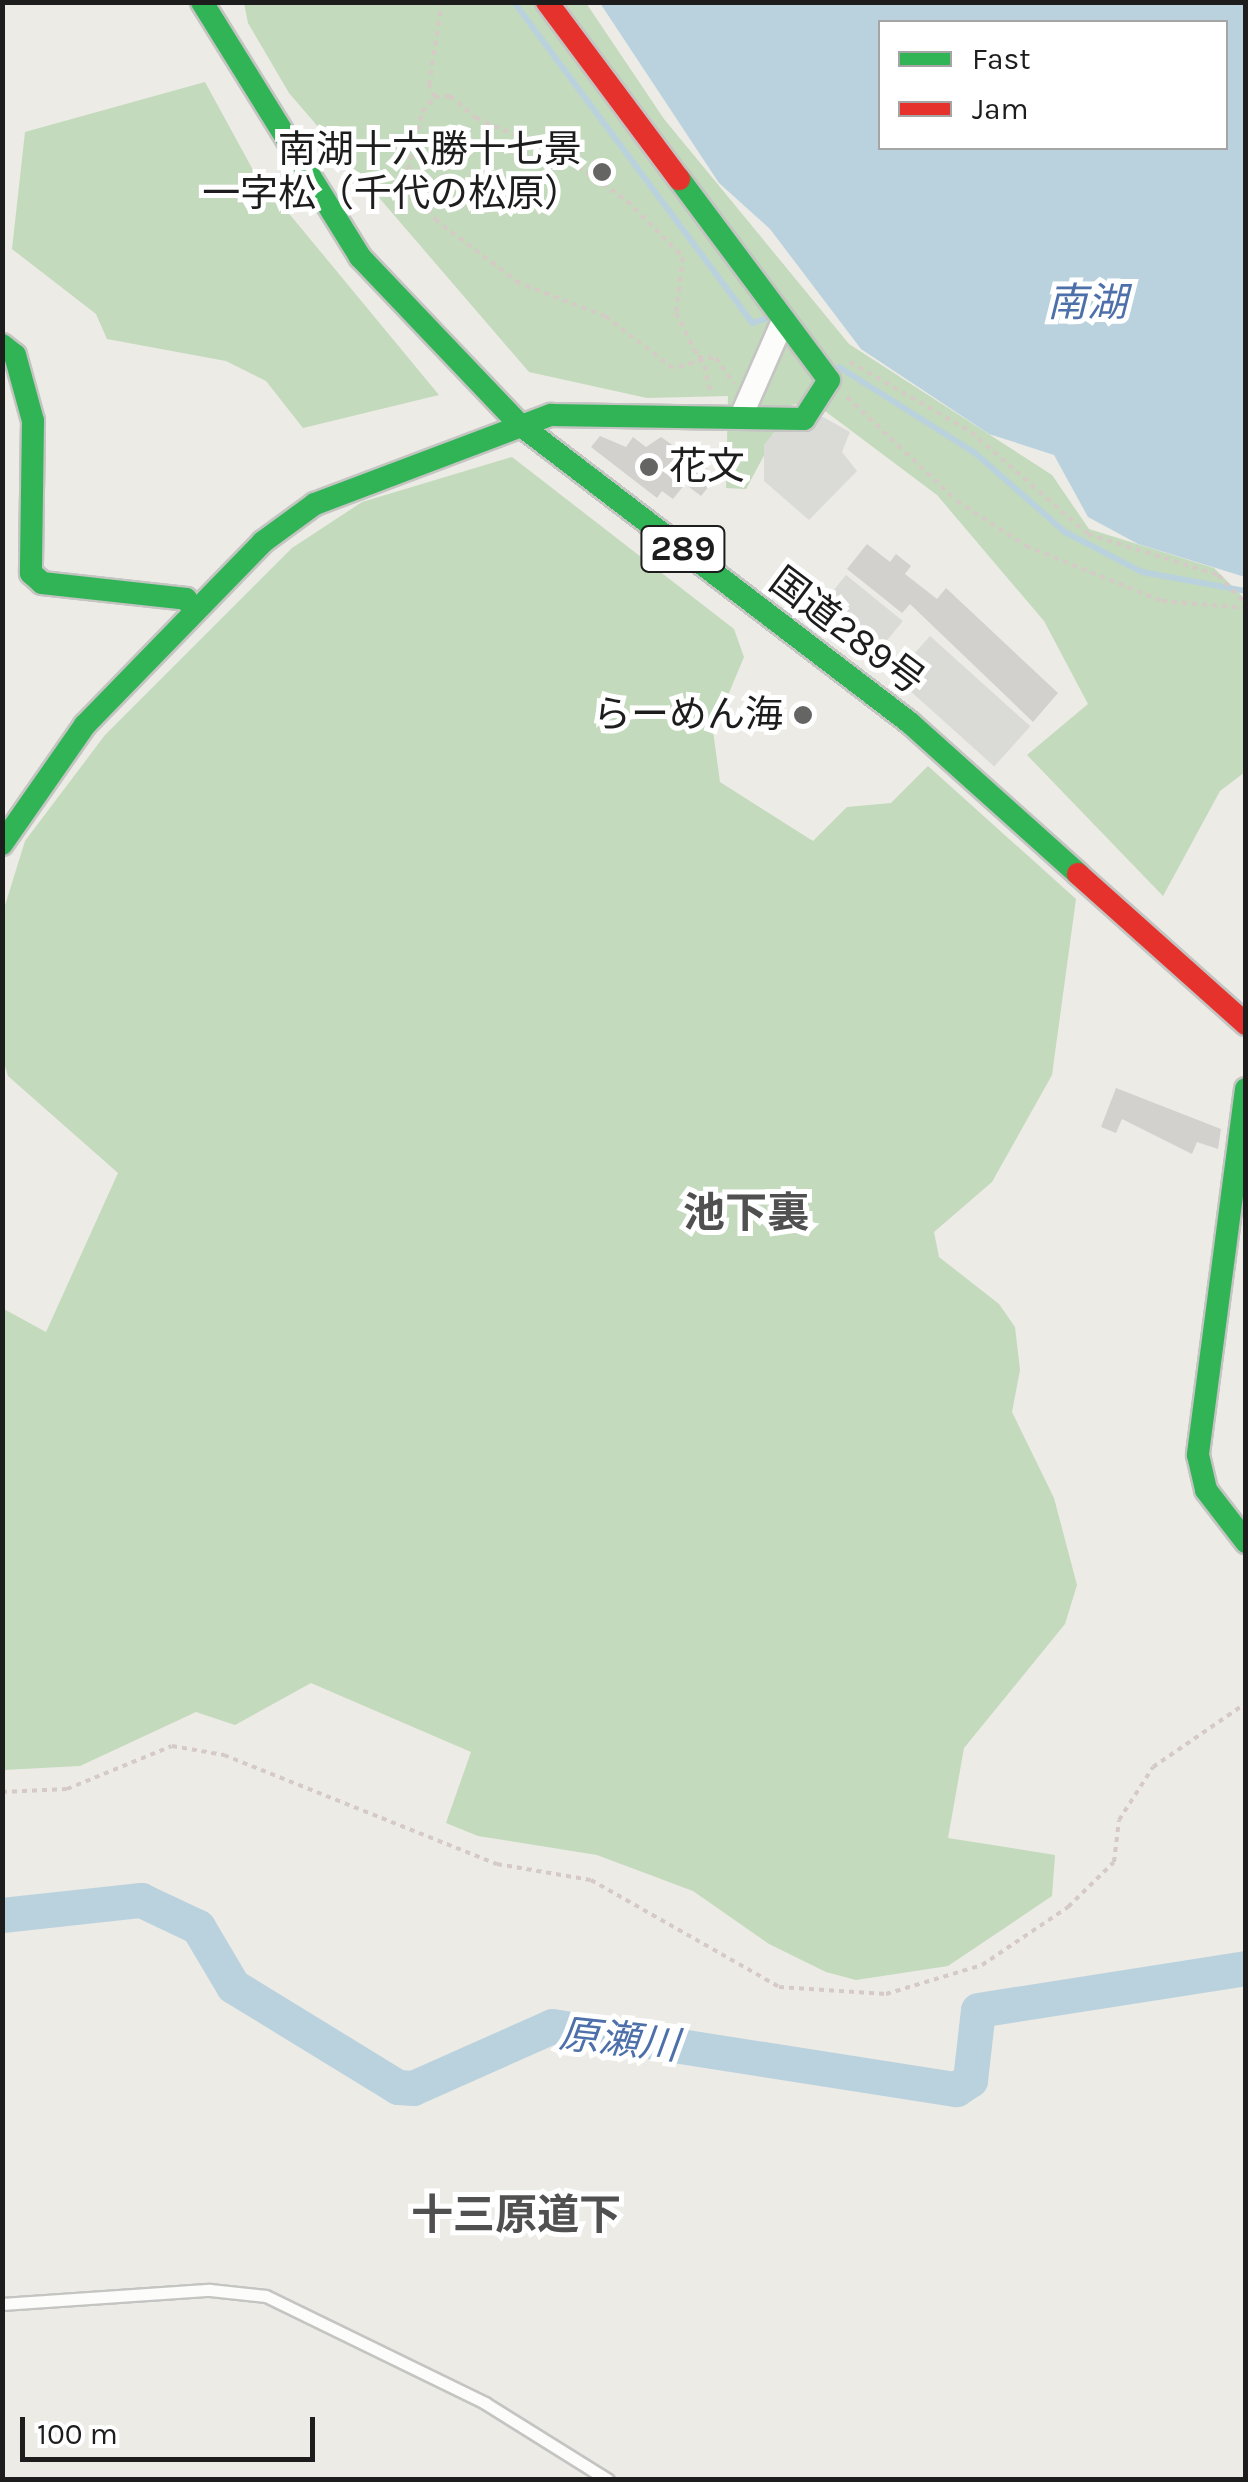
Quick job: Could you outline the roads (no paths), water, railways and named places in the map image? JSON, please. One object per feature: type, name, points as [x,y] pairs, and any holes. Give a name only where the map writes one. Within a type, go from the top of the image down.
[{"type":"main road","name":"国道289号","points":[[202,2],[360,257],[519,424],[910,723],[1246,1024]]},
{"type":"main road","points":[[2,844],[11,808],[85,725],[263,542],[315,504],[550,415],[710,416],[743,412],[804,418],[829,380],[782,323],[547,2]]},
{"type":"main road","points":[[2,345],[15,354],[33,422],[32,573],[42,583],[186,599],[196,611]]},
{"type":"main road","points":[[1246,1089],[1198,1455],[1206,1490],[1246,1542]]},
{"type":"street","points":[[743,412],[782,323]]},
{"type":"lane","points":[[2,2304],[210,2290],[266,2296],[486,2403],[608,2480]]},
{"type":"water","name":"南湖","points":[[600,3],[1245,3],[1245,577],[1138,544],[1088,517],[1054,455],[989,434],[861,349],[770,229],[719,183]]},
{"type":"waterway","points":[[514,2],[752,323],[770,317]]},
{"type":"waterway","points":[[839,367],[975,453],[1065,532],[1142,572],[1246,591]]},
{"type":"waterway","name":"原瀬川","points":[[2,1915],[141,1900],[198,1927],[233,1986],[398,2087],[413,2088],[552,2026],[956,2089],[970,2080],[978,2010],[1246,1968]]},
{"type":"place","name":"南湖十六勝十七景 一字松（千代の松原）","points":[[602,172]]},
{"type":"place","name":"花文","points":[[649,467]]},
{"type":"place","name":"らーめん海","points":[[803,715]]},
{"type":"district","name":"池下裏","points":[[746,1213]]},
{"type":"district","name":"十三原道下","points":[[516,2215]]}]
